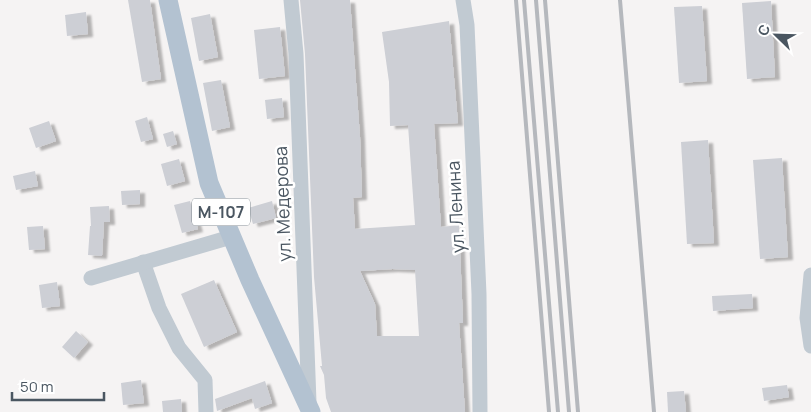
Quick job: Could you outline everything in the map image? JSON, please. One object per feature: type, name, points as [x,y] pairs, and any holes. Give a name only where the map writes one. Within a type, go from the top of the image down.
[{"type":"main road","name":"М-107","points":[[168,0],[208,183],[310,409]]},
{"type":"street","name":"ул. Медерова","points":[[291,0],[296,54],[310,409]]},
{"type":"street","name":"ул. Ленина","points":[[463,0],[467,25],[478,284],[480,412]]},
{"type":"street","points":[[91,278],[231,236]]},
{"type":"street","points":[[143,262],[159,308],[179,348],[205,380],[206,412]]},
{"type":"street","points":[[811,275],[807,318],[810,328],[811,346]]},
{"type":"building","points":[[128,0],[150,0],[161,79],[142,82]]},
{"type":"building","points":[[300,0],[350,0],[360,137],[362,197],[353,198],[355,229],[415,225],[408,125],[390,126],[389,82],[382,32],[449,21],[458,123],[434,124],[441,227],[459,225],[463,323],[459,323],[465,412],[331,412],[326,398],[324,375],[320,366],[322,366],[314,277],[305,54]],"holes":[[[415,270],[419,336],[377,336],[375,304],[360,271]]]},
{"type":"building","points":[[771,1],[775,77],[747,79],[742,3]]},
{"type":"building","points":[[702,6],[707,81],[679,83],[674,7]]},
{"type":"building","points":[[86,12],[88,34],[67,36],[65,15]]},
{"type":"building","points":[[210,14],[218,57],[199,61],[191,18]]},
{"type":"building","points":[[280,27],[285,76],[259,79],[254,30]]},
{"type":"building","points":[[221,80],[230,127],[212,131],[203,83]]},
{"type":"building","points":[[282,98],[284,117],[267,119],[265,100]]},
{"type":"building","points":[[147,117],[153,139],[141,142],[135,121]]},
{"type":"building","points":[[49,121],[56,141],[36,148],[29,128]]},
{"type":"building","points":[[173,131],[177,144],[167,147],[163,134]]},
{"type":"building","points":[[708,140],[714,243],[687,244],[681,142]]},
{"type":"building","points":[[782,158],[788,257],[760,259],[753,160]]},
{"type":"building","points":[[179,159],[185,181],[167,186],[161,164]]},
{"type":"building","points":[[35,171],[38,186],[16,190],[13,176]]},
{"type":"building","points":[[140,190],[140,204],[122,205],[121,191]]},
{"type":"building","points":[[190,201],[198,229],[182,233],[174,205]]},
{"type":"building","points":[[272,201],[276,218],[253,224],[248,208]]},
{"type":"building","points":[[109,206],[110,222],[104,222],[102,256],[88,255],[91,226],[90,207]]},
{"type":"building","points":[[43,226],[45,249],[29,250],[27,227]]},
{"type":"building","points":[[214,280],[237,332],[204,347],[181,294]]},
{"type":"building","points":[[57,282],[60,306],[42,308],[39,285]]},
{"type":"building","points":[[752,294],[753,308],[713,311],[712,296]]},
{"type":"building","points":[[76,331],[88,342],[74,358],[62,347]]},
{"type":"building","points":[[141,380],[144,403],[123,405],[121,383]]},
{"type":"building","points":[[265,381],[272,403],[255,409],[252,398],[217,411],[215,399]]},
{"type":"building","points":[[787,385],[789,397],[764,401],[762,388]]},
{"type":"building","points":[[684,391],[686,412],[668,412],[667,392]]},
{"type":"building","points":[[181,399],[182,412],[163,412],[162,401]]},
{"type":"railway","points":[[516,0],[549,412]]},
{"type":"railway","points":[[524,0],[558,412]]},
{"type":"railway","points":[[536,0],[569,412]]},
{"type":"railway","points":[[545,0],[578,412]]},
{"type":"railway","points":[[620,0],[654,412]]}]
